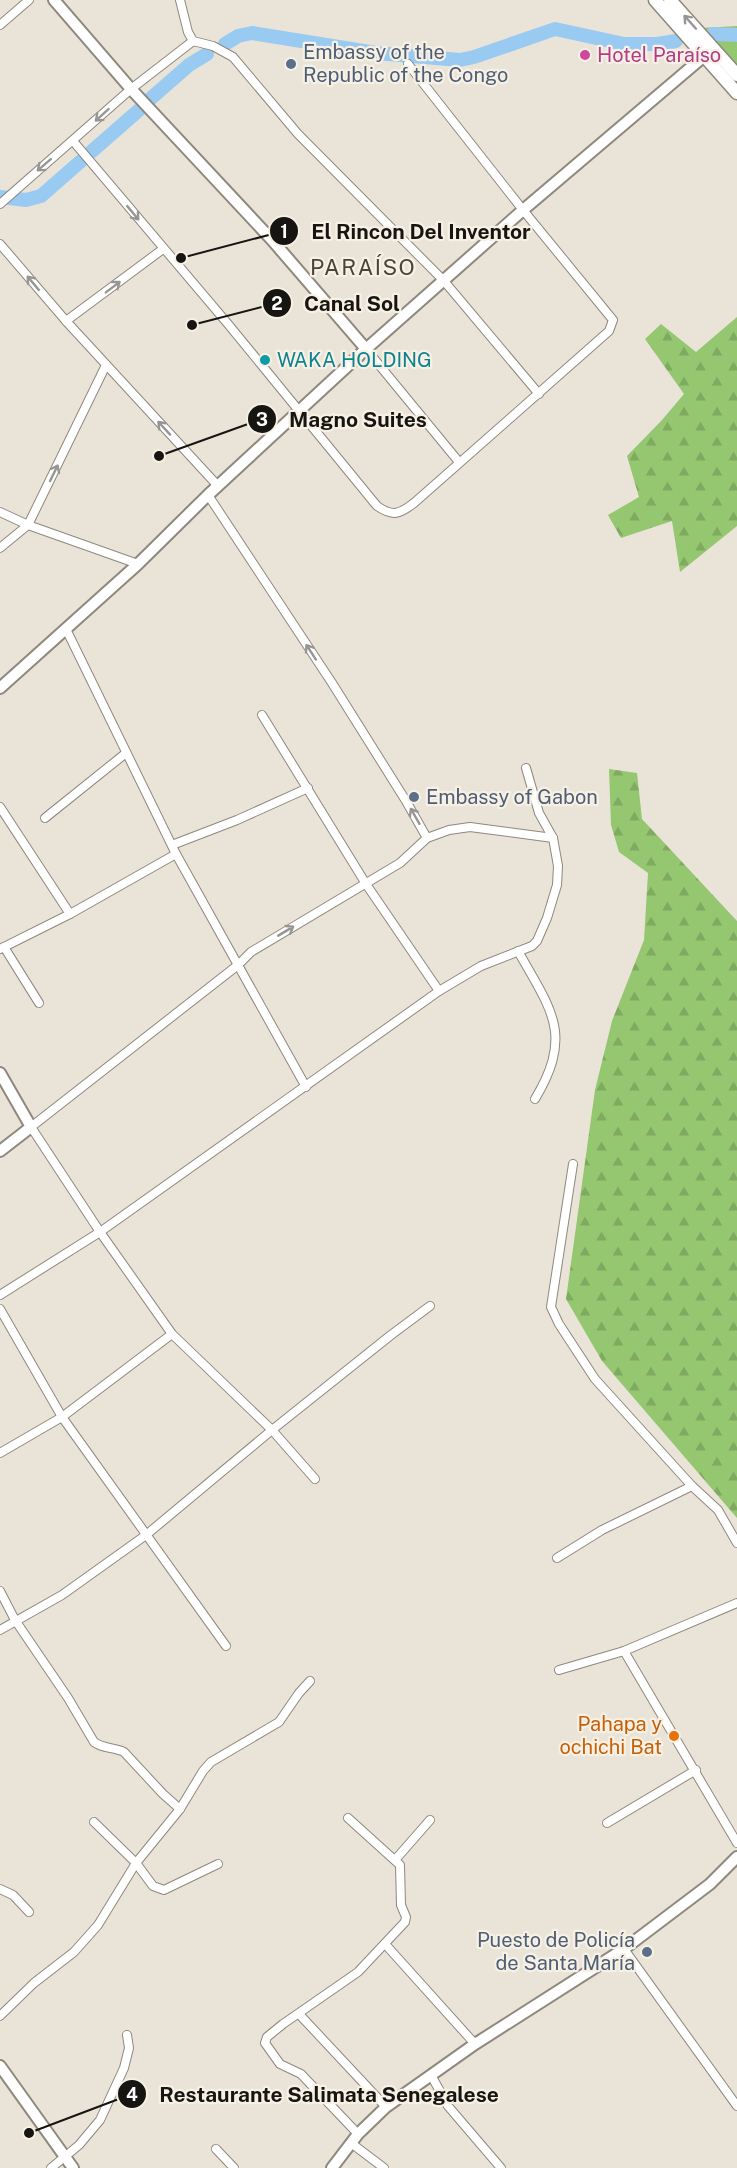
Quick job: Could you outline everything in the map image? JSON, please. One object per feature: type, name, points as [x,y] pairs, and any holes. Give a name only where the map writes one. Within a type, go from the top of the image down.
[{"type":"main road","points":[[655,0],[709,52],[737,75]]},
{"type":"main road","points":[[670,0],[737,93]]},
{"type":"street","points":[[0,25],[29,0]]},
{"type":"street","points":[[54,0],[131,89],[272,240],[459,462]]},
{"type":"street","points":[[180,0],[188,32],[193,41],[219,49],[233,57],[298,134],[444,281],[539,394]]},
{"type":"street","points":[[1,203],[131,89],[193,41]]},
{"type":"street","points":[[0,688],[138,564],[298,410],[366,349],[523,210],[709,52]]},
{"type":"street","points":[[73,141],[377,506],[386,512],[396,514],[405,510],[539,394],[609,331],[614,320],[523,210],[408,64]]},
{"type":"street","points":[[0,244],[66,321],[218,486]]},
{"type":"street","points":[[66,321],[163,249]]},
{"type":"street","points":[[0,548],[28,525],[106,365]]},
{"type":"street","points":[[208,495],[332,684],[427,838]]},
{"type":"street","points":[[0,512],[28,525],[138,564]]},
{"type":"street","points":[[66,629],[176,854],[306,1087]]},
{"type":"street","points":[[262,715],[366,884],[440,992]]},
{"type":"street","points":[[45,818],[126,753]]},
{"type":"street","points":[[0,1295],[100,1232],[440,992],[481,966],[532,946],[537,941],[557,885],[558,866],[553,838],[539,813],[526,768]]},
{"type":"street","points":[[172,845],[237,820],[308,788]]},
{"type":"street","points":[[0,807],[69,914]]},
{"type":"street","points":[[0,1151],[251,952],[400,863],[427,838],[449,830],[470,827],[553,838]]},
{"type":"street","points":[[39,1003],[2,948],[69,914],[176,854]]},
{"type":"street","points":[[518,951],[549,1008],[555,1029],[555,1045],[549,1069],[545,1082],[535,1099]]},
{"type":"street","points":[[0,1073],[31,1127],[100,1232],[172,1334],[272,1430],[315,1479]]},
{"type":"street","points":[[573,1164],[551,1307],[559,1324],[595,1379],[692,1486],[718,1510],[737,1543]]},
{"type":"street","points":[[0,1630],[62,1594],[146,1535],[272,1430],[430,1306]]},
{"type":"street","points":[[0,1309],[62,1418],[226,1646]]},
{"type":"street","points":[[0,1453],[62,1418],[172,1334]]},
{"type":"street","points":[[557,1558],[602,1530],[692,1486]]},
{"type":"street","points":[[0,1591],[15,1620],[68,1698],[94,1742],[99,1746],[124,1752],[180,1809]]},
{"type":"street","points":[[559,1670],[624,1651],[737,1604]]},
{"type":"street","points":[[624,1651],[737,1842]]},
{"type":"street","points":[[0,2016],[34,1983],[82,1944],[98,1925],[136,1863],[180,1809],[202,1771],[211,1762],[279,1722],[298,1693],[310,1681]]},
{"type":"street","points":[[607,1823],[696,1770]]},
{"type":"street","points":[[348,1818],[400,1865],[401,1905],[406,1917],[405,1922],[358,1972],[267,2037],[265,2043],[280,2064],[302,2074],[355,2139],[384,2168]]},
{"type":"street","points":[[395,1860],[430,1820]]},
{"type":"street","points":[[94,1822],[136,1863],[153,1886],[164,1890],[218,1864]]},
{"type":"street","points":[[333,2168],[355,2139],[386,2107],[476,2044],[624,1949],[710,1884],[737,1857]]},
{"type":"street","points":[[0,1889],[13,1895],[29,1912]]},
{"type":"street","points":[[385,1944],[476,2044]]},
{"type":"street","points":[[624,1949],[737,2106]]},
{"type":"street","points":[[299,2014],[386,2107]]},
{"type":"street","points":[[51,2168],[79,2145],[100,2120],[124,2068],[129,2048],[127,2035]]},
{"type":"street","points":[[0,2066],[73,2168]]},
{"type":"street","points":[[431,2075],[448,2106],[501,2168]]},
{"type":"street","points":[[216,2149],[234,2168]]},
{"type":"green space","points":[[737,26],[737,90],[683,29]]},
{"type":"green space","points":[[737,317],[737,526],[680,572],[672,521],[621,538],[608,515],[639,497],[627,456],[684,394],[645,339],[661,324],[696,352]]},
{"type":"green space","points":[[609,769],[637,773],[642,819],[737,921],[737,1518],[602,1361],[566,1299],[595,1090],[612,1021],[644,940],[648,873],[619,852],[611,825]]},
{"type":"waterway","points":[[225,44],[238,36],[252,33],[376,53],[460,60],[555,29],[624,44],[657,44],[676,41]]},
{"type":"waterway","points":[[713,34],[737,35]]},
{"type":"waterway","points":[[149,100],[189,65],[207,54]]},
{"type":"waterway","points":[[91,152],[139,110]]},
{"type":"waterway","points":[[0,197],[26,200],[41,196],[81,161]]},
{"type":"place","name":"Hotel Paraíso","points":[[585,55]]},
{"type":"place","name":"Embassy of the Republic of the Congo","points":[[291,64]]},
{"type":"place","name":"El Rincon Del Inventor","points":[[181,258]]},
{"type":"place","name":"Canal Sol","points":[[192,325]]},
{"type":"place","name":"WAKA HOLDING","points":[[265,360]]},
{"type":"place","name":"Magno Suites","points":[[159,456]]},
{"type":"place","name":"Embassy of Gabon","points":[[414,797]]},
{"type":"place","name":"Pahapa y ochichi Bat","points":[[674,1736]]},
{"type":"place","name":"Puesto de Policía de Santa María","points":[[647,1952]]},
{"type":"place","name":"Restaurante Salimata Senegalese","points":[[29,2133]]},
{"type":"district","name":"PARAÍSO","points":[[363,267]]}]
